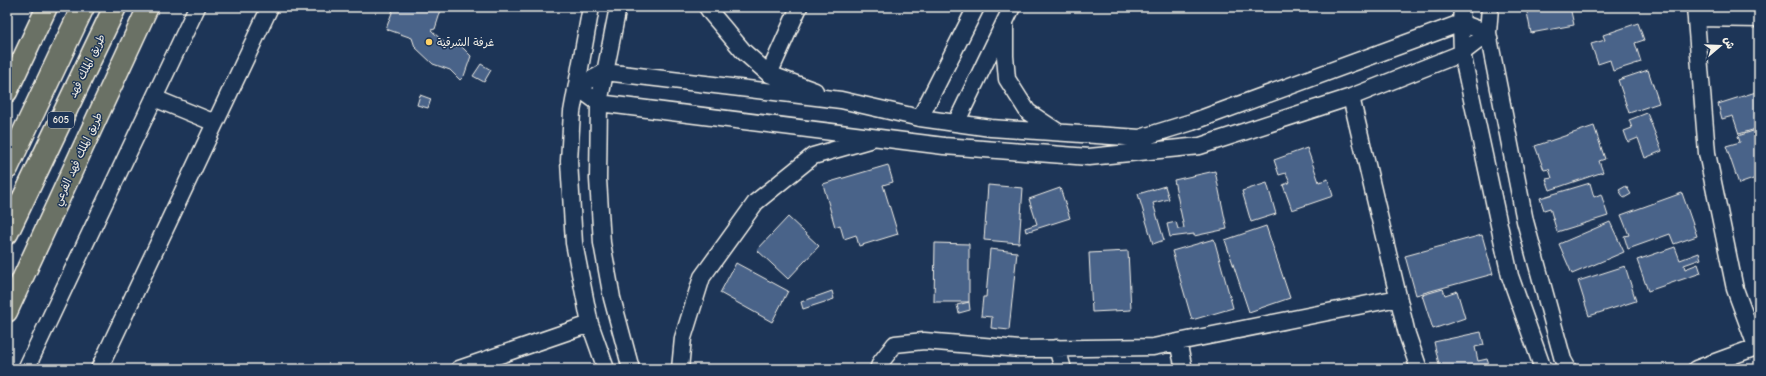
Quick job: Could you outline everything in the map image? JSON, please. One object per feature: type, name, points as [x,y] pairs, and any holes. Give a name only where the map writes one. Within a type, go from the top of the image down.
[{"type":"highway","name":"605","points":[[7,168],[83,7]]},
{"type":"highway","name":"طريق الملك فهد","points":[[7,233],[115,7]]},
{"type":"highway","points":[[7,243],[34,177]]},
{"type":"main road","points":[[7,92],[47,7]]},
{"type":"main road","name":"طريق الملك فهد الفرعي","points":[[7,312],[148,7]]},
{"type":"street","points":[[26,369],[197,7]]},
{"type":"street","points":[[99,369],[270,7]]},
{"type":"street","points":[[591,7],[572,112],[570,169],[574,243],[590,324],[606,369]]},
{"type":"street","points":[[618,7],[599,103],[598,179],[602,243],[612,298],[631,369]]},
{"type":"street","points":[[707,7],[744,52],[769,74],[840,100]]},
{"type":"street","points":[[769,74],[799,7]]},
{"type":"street","points":[[920,118],[976,7]]},
{"type":"street","points":[[1490,7],[1488,33],[1525,221],[1563,360],[1568,369]]},
{"type":"street","points":[[1696,369],[1758,346],[1735,290],[1707,153],[1696,13],[1759,19]]},
{"type":"street","points":[[956,123],[1009,14]]},
{"type":"street","points":[[1009,14],[1005,56],[1007,78],[1028,112],[1058,132]]},
{"type":"street","points":[[577,87],[605,72],[840,100],[920,118],[991,128],[1140,138],[1192,122],[1461,15]]},
{"type":"street","points":[[1461,15],[1488,33]]},
{"type":"street","points":[[1461,15],[1462,53],[1510,276],[1543,369]]},
{"type":"street","points":[[577,87],[599,103],[944,146],[1089,157],[1200,146],[1351,97],[1462,53],[1488,33]]},
{"type":"street","points":[[1351,97],[1398,298],[1407,334],[1419,369]]},
{"type":"street","points":[[154,98],[215,123]]},
{"type":"street","points":[[680,369],[683,338],[702,277],[756,202],[813,156],[875,138]]},
{"type":"street","points":[[878,369],[881,362],[895,344],[924,341],[1020,349],[1152,347],[1398,298]]},
{"type":"street","points":[[459,369],[590,324]]},
{"type":"street","points":[[1178,342],[1184,369]]},
{"type":"street","points":[[1057,348],[1063,369]]},
{"type":"building","name":"غرفة الشرقية","points":[[394,7],[442,7],[435,29],[431,30],[451,49],[460,45],[471,56],[464,76],[460,80],[450,70],[433,64],[415,47],[412,38],[386,29]]},
{"type":"building","points":[[1526,7],[1570,7],[1574,25],[1531,33]]},
{"type":"building","points":[[1638,23],[1644,40],[1635,43],[1641,62],[1613,71],[1610,60],[1598,64],[1591,44],[1605,40],[1603,35]]},
{"type":"building","points":[[481,64],[491,70],[484,82],[473,76]]},
{"type":"building","points":[[1648,70],[1659,103],[1629,113],[1618,80]]},
{"type":"building","points":[[1759,91],[1759,128],[1739,134],[1733,116],[1722,119],[1718,104]]},
{"type":"building","points":[[420,95],[431,99],[428,108],[417,105]]},
{"type":"building","points":[[1647,113],[1662,151],[1645,158],[1638,138],[1628,142],[1624,131],[1632,128],[1629,120]]},
{"type":"building","points":[[1594,126],[1605,159],[1599,161],[1603,172],[1550,190],[1546,179],[1552,178],[1549,169],[1544,170],[1535,146]]},
{"type":"building","points":[[1759,129],[1759,177],[1739,184],[1726,146],[1740,142],[1738,136]]},
{"type":"building","points":[[1307,148],[1319,182],[1328,179],[1333,196],[1292,210],[1283,185],[1290,182],[1286,173],[1279,175],[1274,160]]},
{"type":"building","points":[[888,165],[893,182],[883,185],[898,234],[859,246],[856,235],[844,239],[840,225],[835,227],[823,184]]},
{"type":"building","points":[[1215,171],[1227,229],[1194,236],[1194,234],[1170,237],[1167,224],[1176,222],[1178,229],[1184,228],[1174,180]]},
{"type":"building","points":[[1267,183],[1276,214],[1251,222],[1242,191]]},
{"type":"building","points":[[1590,183],[1594,197],[1601,194],[1608,216],[1557,232],[1550,208],[1544,210],[1540,198]]},
{"type":"building","points":[[988,185],[1023,188],[1019,243],[984,240]]},
{"type":"building","points":[[1165,186],[1169,199],[1153,203],[1164,240],[1153,244],[1138,194]]},
{"type":"building","points":[[1626,186],[1631,194],[1624,198],[1619,190]]},
{"type":"building","points":[[1060,188],[1070,218],[1026,232],[1025,228],[1037,224],[1029,199]]},
{"type":"building","points":[[1682,193],[1697,236],[1674,244],[1670,234],[1628,249],[1624,236],[1629,235],[1621,215]]},
{"type":"building","points":[[788,217],[819,246],[788,279],[757,250]]},
{"type":"building","points":[[1610,222],[1624,252],[1572,274],[1559,244]]},
{"type":"building","points":[[1266,226],[1290,298],[1249,312],[1225,240]]},
{"type":"building","points":[[1482,235],[1493,274],[1416,295],[1405,256]]},
{"type":"building","points":[[1214,239],[1233,308],[1192,320],[1172,251]]},
{"type":"building","points":[[935,243],[969,244],[969,302],[934,302]]},
{"type":"building","points":[[1675,247],[1680,260],[1699,253],[1701,259],[1684,265],[1685,269],[1698,264],[1701,273],[1648,291],[1637,260]]},
{"type":"building","points":[[990,249],[1017,252],[1009,330],[991,328],[992,317],[981,316],[983,297],[986,297]]},
{"type":"building","points":[[1128,251],[1131,310],[1092,312],[1089,253]]},
{"type":"building","points":[[736,263],[788,291],[772,322],[720,293]]},
{"type":"building","points":[[1625,266],[1636,301],[1589,316],[1578,281]]},
{"type":"building","points":[[1443,289],[1445,295],[1457,291],[1465,318],[1433,329],[1422,295]]},
{"type":"building","points":[[832,291],[834,299],[803,309],[801,302]]},
{"type":"building","points":[[969,302],[970,310],[959,313],[957,305]]},
{"type":"building","points":[[1481,332],[1484,345],[1475,347],[1478,361],[1487,359],[1489,365],[1474,369],[1440,369],[1434,342]]},
{"type":"place","name":"غرفة الشرقية","points":[[429,42]]}]
